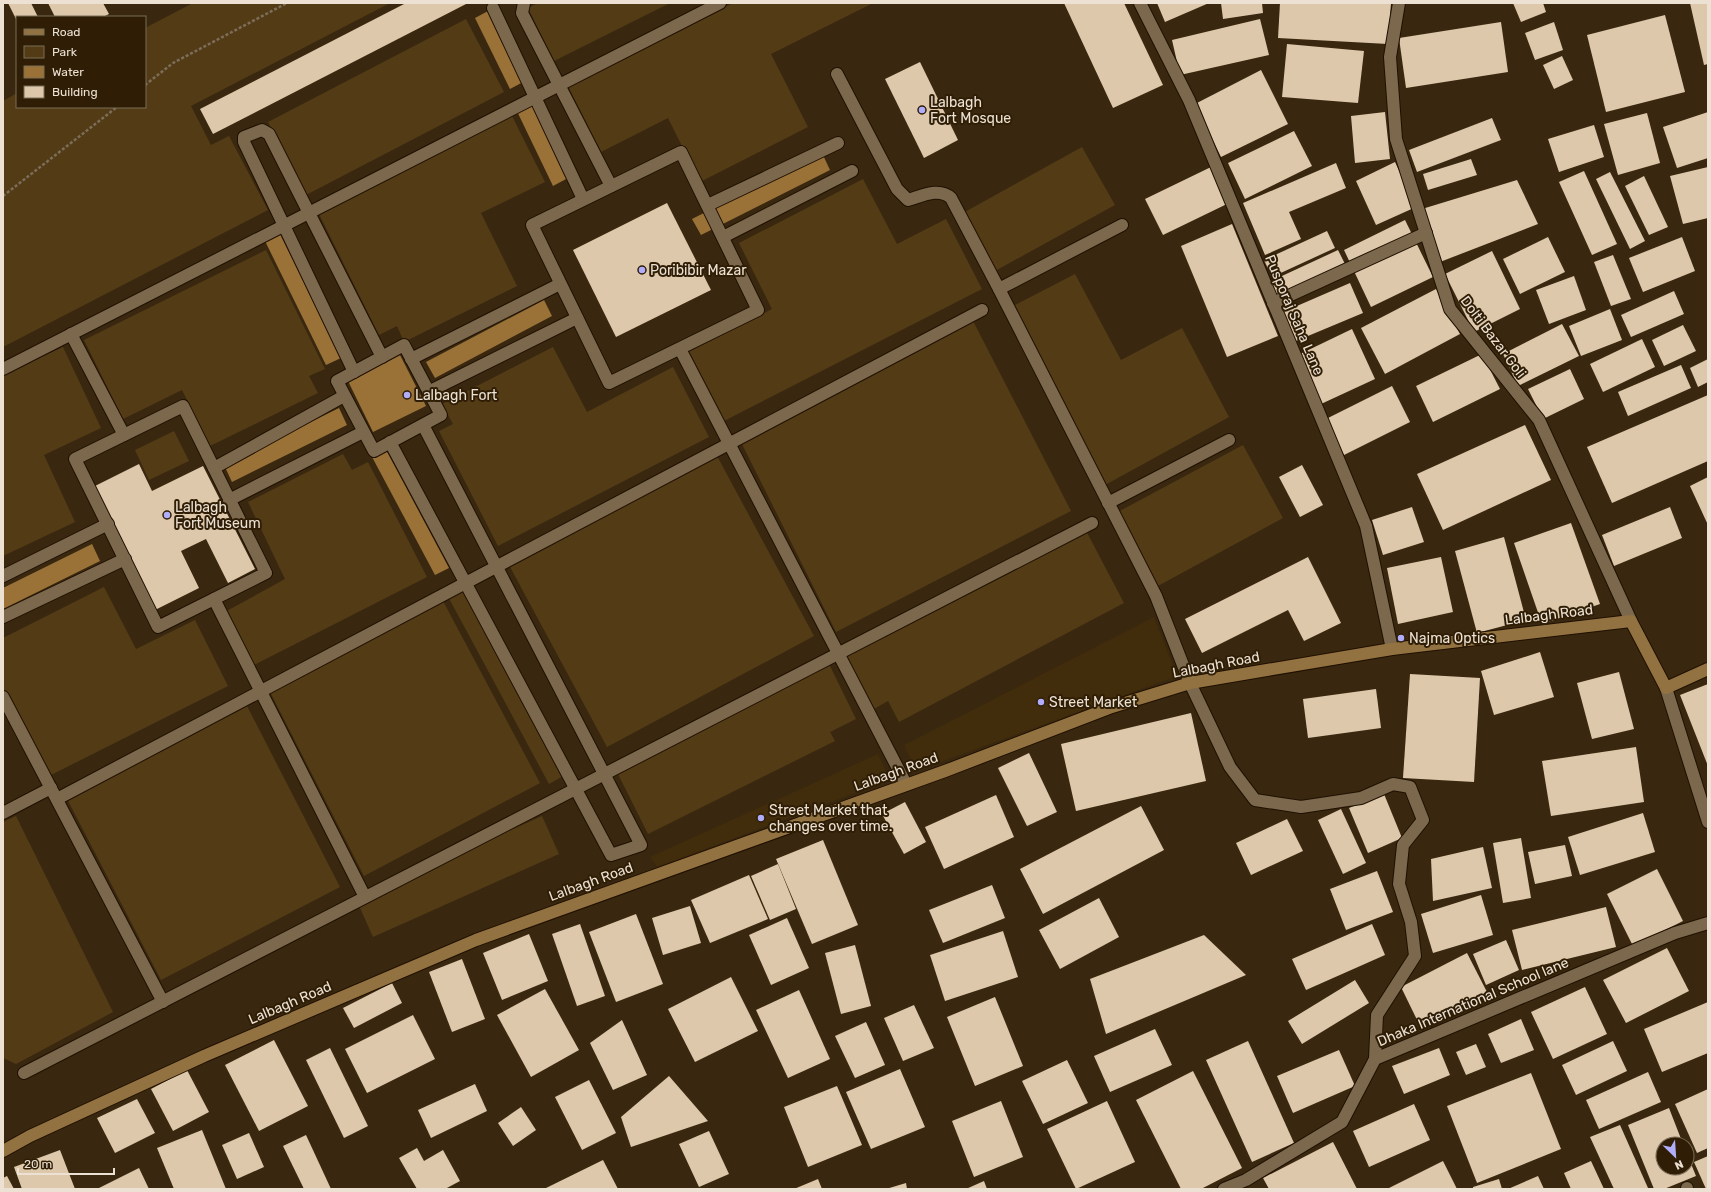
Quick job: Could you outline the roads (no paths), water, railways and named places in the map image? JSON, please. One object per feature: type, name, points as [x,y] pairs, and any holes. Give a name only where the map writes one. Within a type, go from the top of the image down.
[{"type":"street","points":[[524,3],[522,13],[611,186]]},
{"type":"street","points":[[3,369],[720,3]]},
{"type":"street","name":"Pusporaj Saha Lane","points":[[1140,3],[1189,100],[1366,526],[1392,649]]},
{"type":"street","name":"Dolti Bazar Goli","points":[[1399,3],[1390,57],[1396,139],[1450,309],[1538,420],[1631,621]]},
{"type":"street","points":[[492,8],[536,97],[583,199]]},
{"type":"street","points":[[837,74],[897,189],[908,200],[935,192],[946,193],[950,198],[999,289],[1156,596],[1190,683],[1230,767],[1255,800],[1301,807],[1361,798],[1393,784],[1410,787],[1423,820],[1403,845],[1399,884],[1411,922],[1415,956],[1377,1015],[1375,1059]]},
{"type":"street","points":[[354,372],[244,142],[244,137],[262,130],[269,134],[382,357]]},
{"type":"street","points":[[708,205],[838,143]]},
{"type":"street","points":[[681,152],[758,310],[609,383],[532,225],[611,186],[681,152]]},
{"type":"street","points":[[723,237],[852,171]]},
{"type":"street","points":[[999,289],[1122,225]]},
{"type":"street","points":[[1273,303],[1426,233]]},
{"type":"street","points":[[411,359],[560,284]]},
{"type":"street","points":[[3,813],[54,794],[260,691],[982,310]]},
{"type":"street","points":[[428,392],[577,318]]},
{"type":"street","points":[[72,334],[124,435]]},
{"type":"street","points":[[404,345],[411,359],[441,414],[374,451],[337,381],[404,345]]},
{"type":"street","points":[[680,349],[906,784]]},
{"type":"street","points":[[214,468],[344,396]]},
{"type":"street","points":[[183,406],[266,573],[158,626],[75,459],[124,435],[183,406]]},
{"type":"street","points":[[390,442],[611,855],[641,845],[423,425]]},
{"type":"street","points":[[229,500],[363,432]]},
{"type":"street","points":[[1108,503],[1229,440]]},
{"type":"street","points":[[3,576],[108,524]]},
{"type":"street","points":[[24,1073],[1092,524]]},
{"type":"street","points":[[3,617],[125,559]]},
{"type":"street","points":[[214,599],[366,897]]},
{"type":"street","points":[[1631,621],[1666,688],[1708,822]]},
{"type":"street","name":"Lalbagh Road","points":[[3,1151],[30,1136],[204,1056],[476,940],[906,784],[1112,707],[1190,683],[1392,649],[1631,621]]},
{"type":"street","points":[[1666,688],[1708,669]]},
{"type":"street","points":[[3,697],[163,1002]]},
{"type":"street","name":"Dhaka International School lane","points":[[1224,1189],[1246,1180],[1342,1122],[1375,1059],[1675,933],[1708,923]]},
{"type":"water","points":[[490,10],[525,81],[510,89],[475,18]]},
{"type":"water","points":[[529,98],[568,178],[553,186],[514,105]]},
{"type":"water","points":[[822,153],[830,170],[701,235],[692,219]]},
{"type":"water","points":[[280,234],[341,358],[326,365],[265,241]]},
{"type":"water","points":[[544,300],[552,316],[435,378],[426,362]]},
{"type":"water","points":[[400,355],[426,406],[373,432],[348,381]]},
{"type":"water","points":[[339,408],[347,425],[232,482],[224,465]]},
{"type":"water","points":[[385,448],[449,568],[435,575],[371,455]]},
{"type":"water","points":[[92,544],[100,561],[3,609],[3,588]]},
{"type":"place","name":"Lalbagh Fort Mosque","points":[[922,110]]},
{"type":"place","name":"Poribibir Mazar","points":[[642,270]]},
{"type":"place","name":"Lalbagh Fort","points":[[407,395]]},
{"type":"place","name":"Lalbagh Fort Museum","points":[[167,515]]},
{"type":"place","name":"Najma Optics","points":[[1401,638]]},
{"type":"place","name":"Street Market","points":[[1041,702]]},
{"type":"place","name":"Street Market that changes over time.","points":[[761,818]]}]
